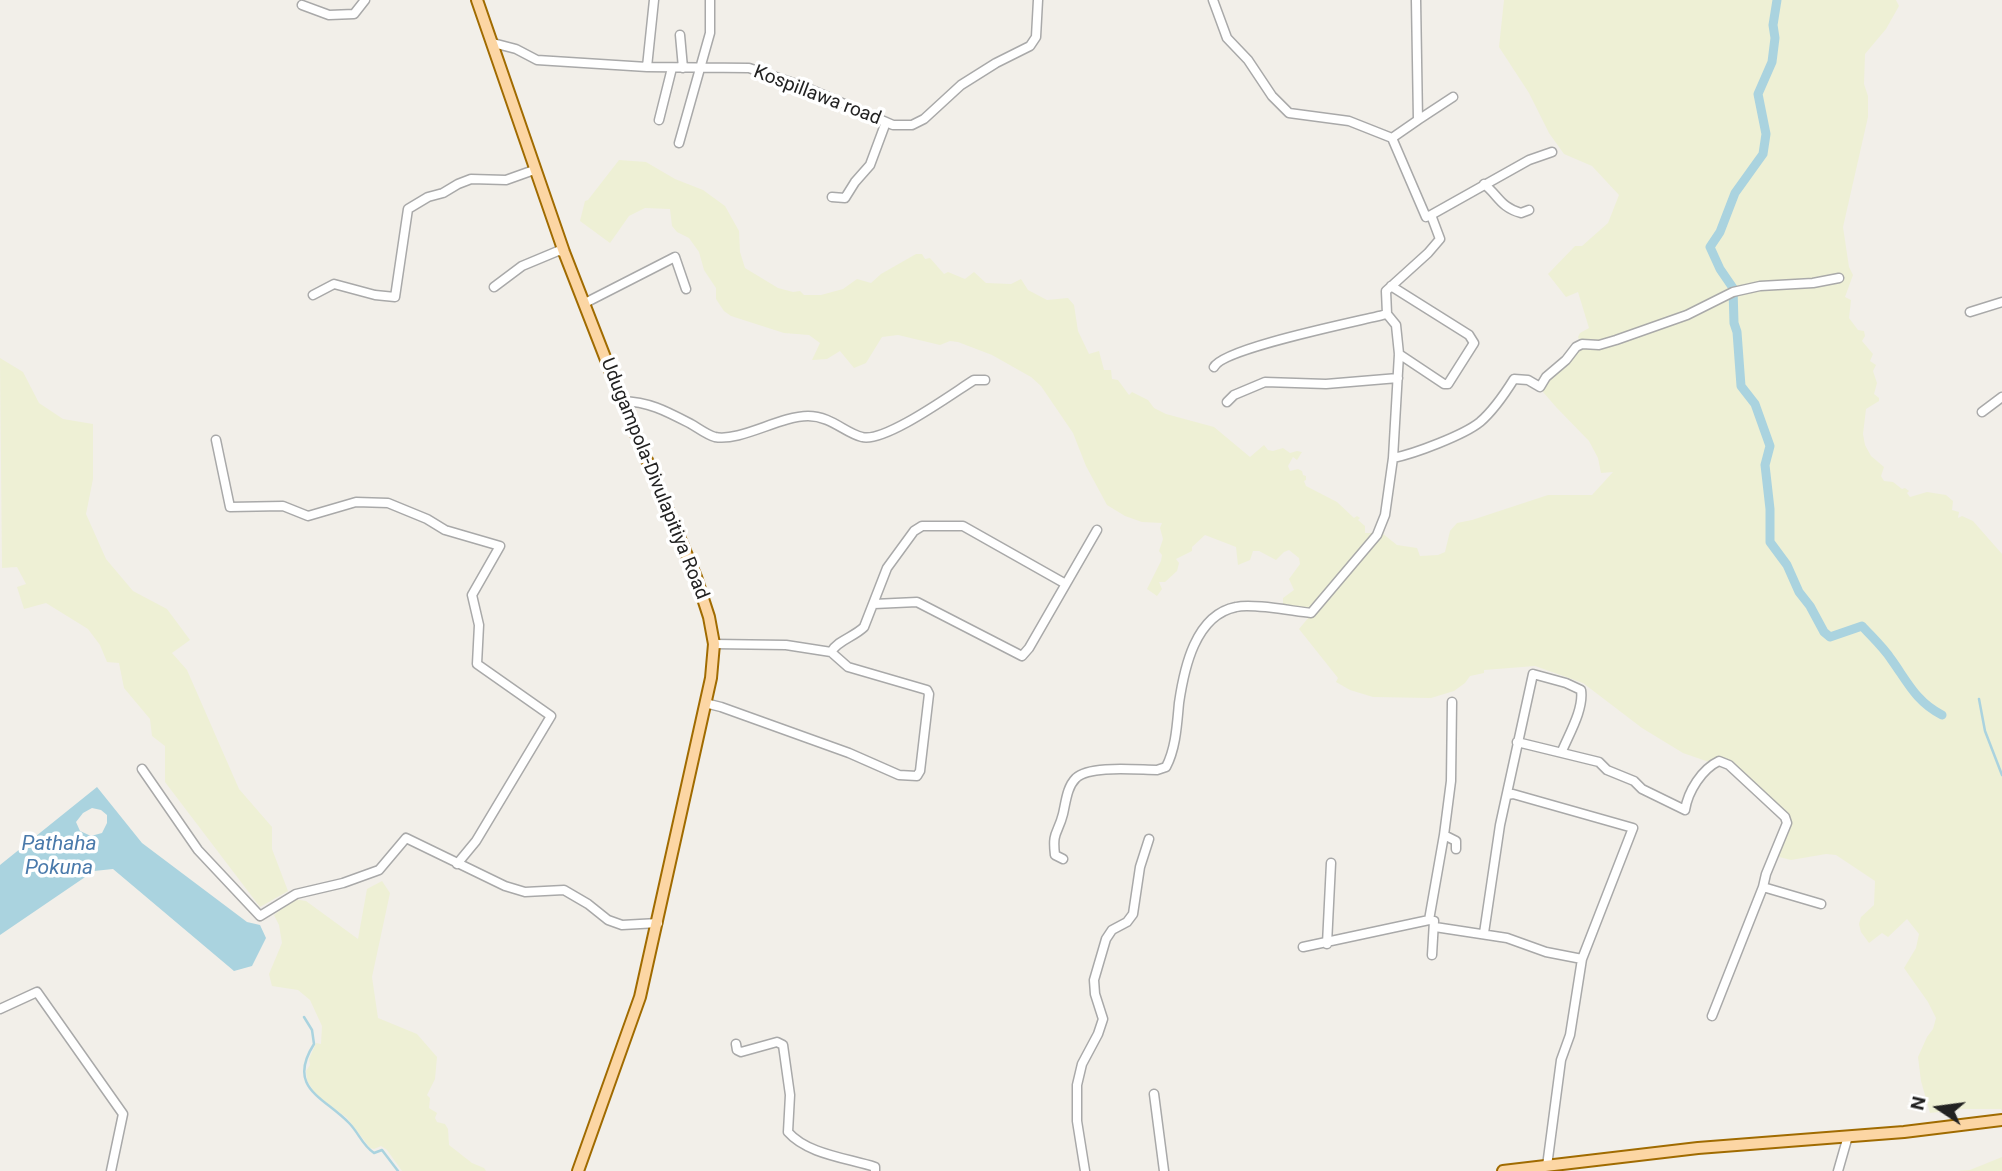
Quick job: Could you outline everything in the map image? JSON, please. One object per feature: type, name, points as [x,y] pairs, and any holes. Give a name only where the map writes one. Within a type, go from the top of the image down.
[{"type":"main road","name":"Udugampola-Divulapitiya Road","points":[[477,0],[564,252],[622,401],[696,577],[709,617],[713,644],[711,678],[640,997],[578,1171]]},
{"type":"main road","points":[[1503,1171],[1698,1148],[2002,1120]]},
{"type":"street","points":[[302,5],[329,15],[354,14],[365,0]]},
{"type":"street","points":[[647,67],[653,0]]},
{"type":"street","points":[[679,143],[710,33],[710,0]]},
{"type":"street","name":"Kospillawa road","points":[[493,43],[516,49],[537,60],[673,68],[749,68],[805,87],[893,125],[912,125],[924,119],[961,85],[1030,46],[1036,37],[1038,0]]},
{"type":"street","points":[[1213,0],[1227,38],[1248,60],[1272,96],[1289,113],[1349,121],[1392,138],[1426,217],[1529,160],[1552,152]]},
{"type":"street","points":[[1416,0],[1418,120]]},
{"type":"street","points":[[680,35],[683,68]]},
{"type":"street","points":[[659,120],[673,68]]},
{"type":"street","points":[[1392,138],[1453,97]]},
{"type":"street","points":[[832,197],[845,198],[870,164],[886,122]]},
{"type":"street","points":[[313,295],[334,284],[375,295],[395,297],[408,209],[428,197],[443,193],[471,179],[506,180],[534,170]]},
{"type":"street","points":[[1484,184],[1508,209],[1521,213],[1529,210]]},
{"type":"street","points":[[1063,859],[1055,855],[1053,838],[1062,817],[1068,791],[1077,777],[1092,770],[1157,770],[1166,767],[1171,758],[1183,673],[1201,631],[1220,612],[1238,606],[1311,613],[1377,535],[1385,515],[1393,458],[1399,354],[1396,325],[1387,314],[1386,291],[1440,239],[1431,215]]},
{"type":"street","points":[[494,287],[523,266],[558,251],[564,252]]},
{"type":"street","points":[[585,303],[675,257],[686,289]]},
{"type":"street","points":[[1393,458],[1424,450],[1478,424],[1499,402],[1514,379],[1528,380],[1540,387],[1546,377],[1582,344],[1599,345],[1616,340],[1686,314],[1733,292],[1760,286],[1813,283],[1839,278]]},
{"type":"street","points":[[1391,286],[1469,335],[1474,344],[1448,384],[1399,354]]},
{"type":"street","points":[[1970,312],[2002,302]]},
{"type":"street","points":[[1214,367],[1216,362],[1249,347],[1261,347],[1294,336],[1387,314]]},
{"type":"street","points":[[1227,402],[1234,395],[1265,382],[1326,384],[1398,378]]},
{"type":"street","points":[[622,401],[649,403],[715,437],[738,435],[779,421],[809,416],[837,423],[862,437],[874,437],[905,424],[974,380],[985,380]]},
{"type":"street","points":[[1982,412],[2002,397]]},
{"type":"street","points":[[216,440],[230,507],[283,506],[308,516],[356,502],[388,503],[427,519],[445,530],[500,546],[472,595],[479,625],[477,664],[551,716],[476,841],[457,864]]},
{"type":"street","points":[[831,652],[835,645],[864,627],[887,568],[914,531],[922,526],[963,526],[1064,583]]},
{"type":"street","points":[[874,604],[918,602],[1022,656],[1097,530]]},
{"type":"street","points":[[705,703],[836,748],[899,775],[917,776],[919,771],[929,694],[927,690],[848,667],[831,652],[786,645],[713,644]]},
{"type":"street","points":[[1484,933],[1517,742],[1533,674],[1581,690],[1576,718],[1562,751]]},
{"type":"street","points":[[1432,955],[1432,924],[1451,781],[1452,702]]},
{"type":"street","points":[[1517,742],[1599,762],[1607,770],[1634,781],[1642,789],[1685,810],[1691,790],[1710,765],[1719,761],[1729,765],[1785,817],[1787,823],[1712,1016]]},
{"type":"street","points":[[142,769],[198,850],[260,916],[296,894],[343,883],[379,870],[405,838],[505,886],[525,892],[564,890],[608,920],[622,925],[658,923]]},
{"type":"street","points":[[1507,795],[1513,793],[1633,828],[1581,958],[1570,1035],[1561,1060],[1547,1166]]},
{"type":"street","points":[[1444,835],[1456,841],[1456,849]]},
{"type":"street","points":[[1085,1171],[1077,1121],[1077,1085],[1082,1064],[1103,1019],[1095,994],[1094,980],[1106,939],[1112,930],[1128,922],[1132,914],[1140,867],[1149,839]]},
{"type":"street","points":[[1327,944],[1331,863]]},
{"type":"street","points":[[1763,887],[1821,905]]},
{"type":"street","points":[[1303,947],[1432,924],[1507,938],[1546,952],[1581,958]]},
{"type":"street","points":[[0,1009],[37,992],[123,1114],[111,1171]]},
{"type":"street","points":[[736,1044],[737,1050],[741,1052],[776,1041],[783,1045],[790,1095],[788,1132],[794,1139],[810,1147],[874,1167],[875,1171]]},
{"type":"street","points":[[1154,1094],[1164,1171]]},
{"type":"street","points":[[1838,1171],[1847,1136]]},
{"type":"green space","points":[[1504,0],[1896,0],[1899,6],[1886,29],[1865,54],[1864,84],[1868,96],[1868,117],[1843,227],[1849,267],[1853,275],[1845,297],[1851,300],[1849,318],[1858,330],[1864,331],[1862,341],[1873,354],[1870,361],[1876,365],[1873,371],[1877,383],[1874,394],[1879,401],[1866,409],[1863,434],[1871,456],[1884,467],[1881,476],[1884,481],[1905,488],[1910,497],[1927,492],[1946,495],[1953,501],[1952,510],[1959,512],[1958,518],[1962,516],[1973,521],[2002,554],[2002,1112],[2001,1109],[1962,1109],[1930,1113],[1918,1057],[1936,1018],[1904,968],[1916,948],[1919,934],[1907,919],[1888,937],[1882,933],[1869,943],[1859,924],[1861,917],[1874,905],[1875,881],[1836,855],[1791,860],[1775,856],[1789,824],[1719,758],[1709,762],[1683,753],[1642,728],[1583,683],[1535,666],[1484,670],[1484,673],[1470,676],[1454,691],[1431,698],[1373,697],[1350,690],[1336,682],[1338,678],[1299,629],[1309,617],[1314,616],[1307,610],[1283,604],[1283,598],[1294,590],[1289,579],[1300,564],[1299,558],[1289,550],[1276,560],[1259,551],[1253,551],[1250,560],[1238,565],[1236,547],[1205,535],[1192,547],[1192,551],[1176,559],[1179,563],[1177,571],[1165,582],[1159,582],[1162,589],[1157,596],[1147,589],[1161,561],[1162,555],[1159,551],[1163,539],[1160,528],[1162,523],[1142,522],[1107,505],[1086,466],[1073,433],[1041,386],[1031,377],[992,355],[958,342],[950,341],[940,345],[898,335],[882,337],[866,363],[854,368],[840,351],[827,359],[812,360],[820,343],[809,335],[784,333],[731,316],[724,311],[716,299],[716,288],[704,270],[699,252],[689,238],[672,226],[670,209],[645,208],[629,216],[610,243],[580,221],[585,201],[619,160],[646,162],[675,179],[703,190],[725,206],[739,231],[740,252],[745,268],[778,288],[800,291],[804,295],[821,295],[843,289],[857,279],[871,283],[881,274],[916,254],[922,254],[925,259],[930,258],[944,274],[948,272],[965,279],[974,272],[986,283],[1011,284],[1021,279],[1028,290],[1047,300],[1068,298],[1074,305],[1078,331],[1089,354],[1099,351],[1104,370],[1111,370],[1112,379],[1118,380],[1129,395],[1132,392],[1148,400],[1154,408],[1166,414],[1214,427],[1250,457],[1264,445],[1273,451],[1283,448],[1290,453],[1302,452],[1297,460],[1293,457],[1288,466],[1290,471],[1302,471],[1306,476],[1306,486],[1337,502],[1354,518],[1360,518],[1358,520],[1365,526],[1365,533],[1382,533],[1397,545],[1417,548],[1420,556],[1438,555],[1445,552],[1450,531],[1457,523],[1548,495],[1592,495],[1613,472],[1601,473],[1598,458],[1589,441],[1543,392],[1543,387],[1544,382],[1582,346],[1578,337],[1589,328],[1578,292],[1566,297],[1548,274],[1575,246],[1582,246],[1608,223],[1619,195],[1592,166],[1564,154],[1549,133],[1529,93],[1499,47]]},
{"type":"green space","points":[[0,358],[23,372],[39,403],[63,419],[93,424],[93,479],[86,514],[106,559],[133,591],[167,609],[190,640],[172,653],[187,670],[239,789],[272,827],[272,849],[288,891],[260,907],[165,782],[165,746],[152,736],[150,719],[124,688],[119,663],[107,662],[100,645],[88,629],[46,603],[24,609],[17,587],[26,584],[17,567],[2,568]]},
{"type":"green space","points":[[382,881],[390,893],[372,977],[378,1018],[417,1034],[437,1057],[435,1079],[427,1095],[430,1098],[429,1108],[437,1113],[437,1122],[445,1124],[448,1129],[449,1145],[486,1171],[402,1171],[387,1150],[381,1146],[370,1148],[347,1118],[315,1094],[307,1080],[309,1059],[316,1043],[321,1044],[322,1026],[310,1000],[298,990],[272,986],[269,974],[282,943],[274,915],[294,899],[306,901],[358,939],[367,889]]},
{"type":"green space","points":[[2002,1157],[2002,1171],[1957,1171],[1970,1170]]},
{"type":"water","name":"Pathaha Pokuna","points":[[97,787],[142,843],[247,922],[260,925],[266,938],[252,966],[234,971],[113,869],[94,871],[0,935],[0,865]],"holes":[[[92,808],[107,815],[107,823],[102,833],[91,836],[80,831],[76,822],[83,813]]]},
{"type":"waterway","points":[[1777,0],[1772,62],[1758,94],[1766,134],[1763,154],[1735,193],[1720,232],[1710,247],[1733,288],[1741,386],[1755,404],[1770,446],[1765,465],[1770,509],[1770,542],[1787,565],[1799,592],[1824,632],[1830,637],[1862,626],[1925,704],[1942,715]]},
{"type":"waterway","points":[[1979,699],[1985,731],[2002,775]]},
{"type":"waterway","points":[[304,1017],[312,1030],[314,1044],[306,1059],[306,1081],[320,1098],[349,1123],[370,1150],[374,1153],[382,1150],[398,1171]]}]
